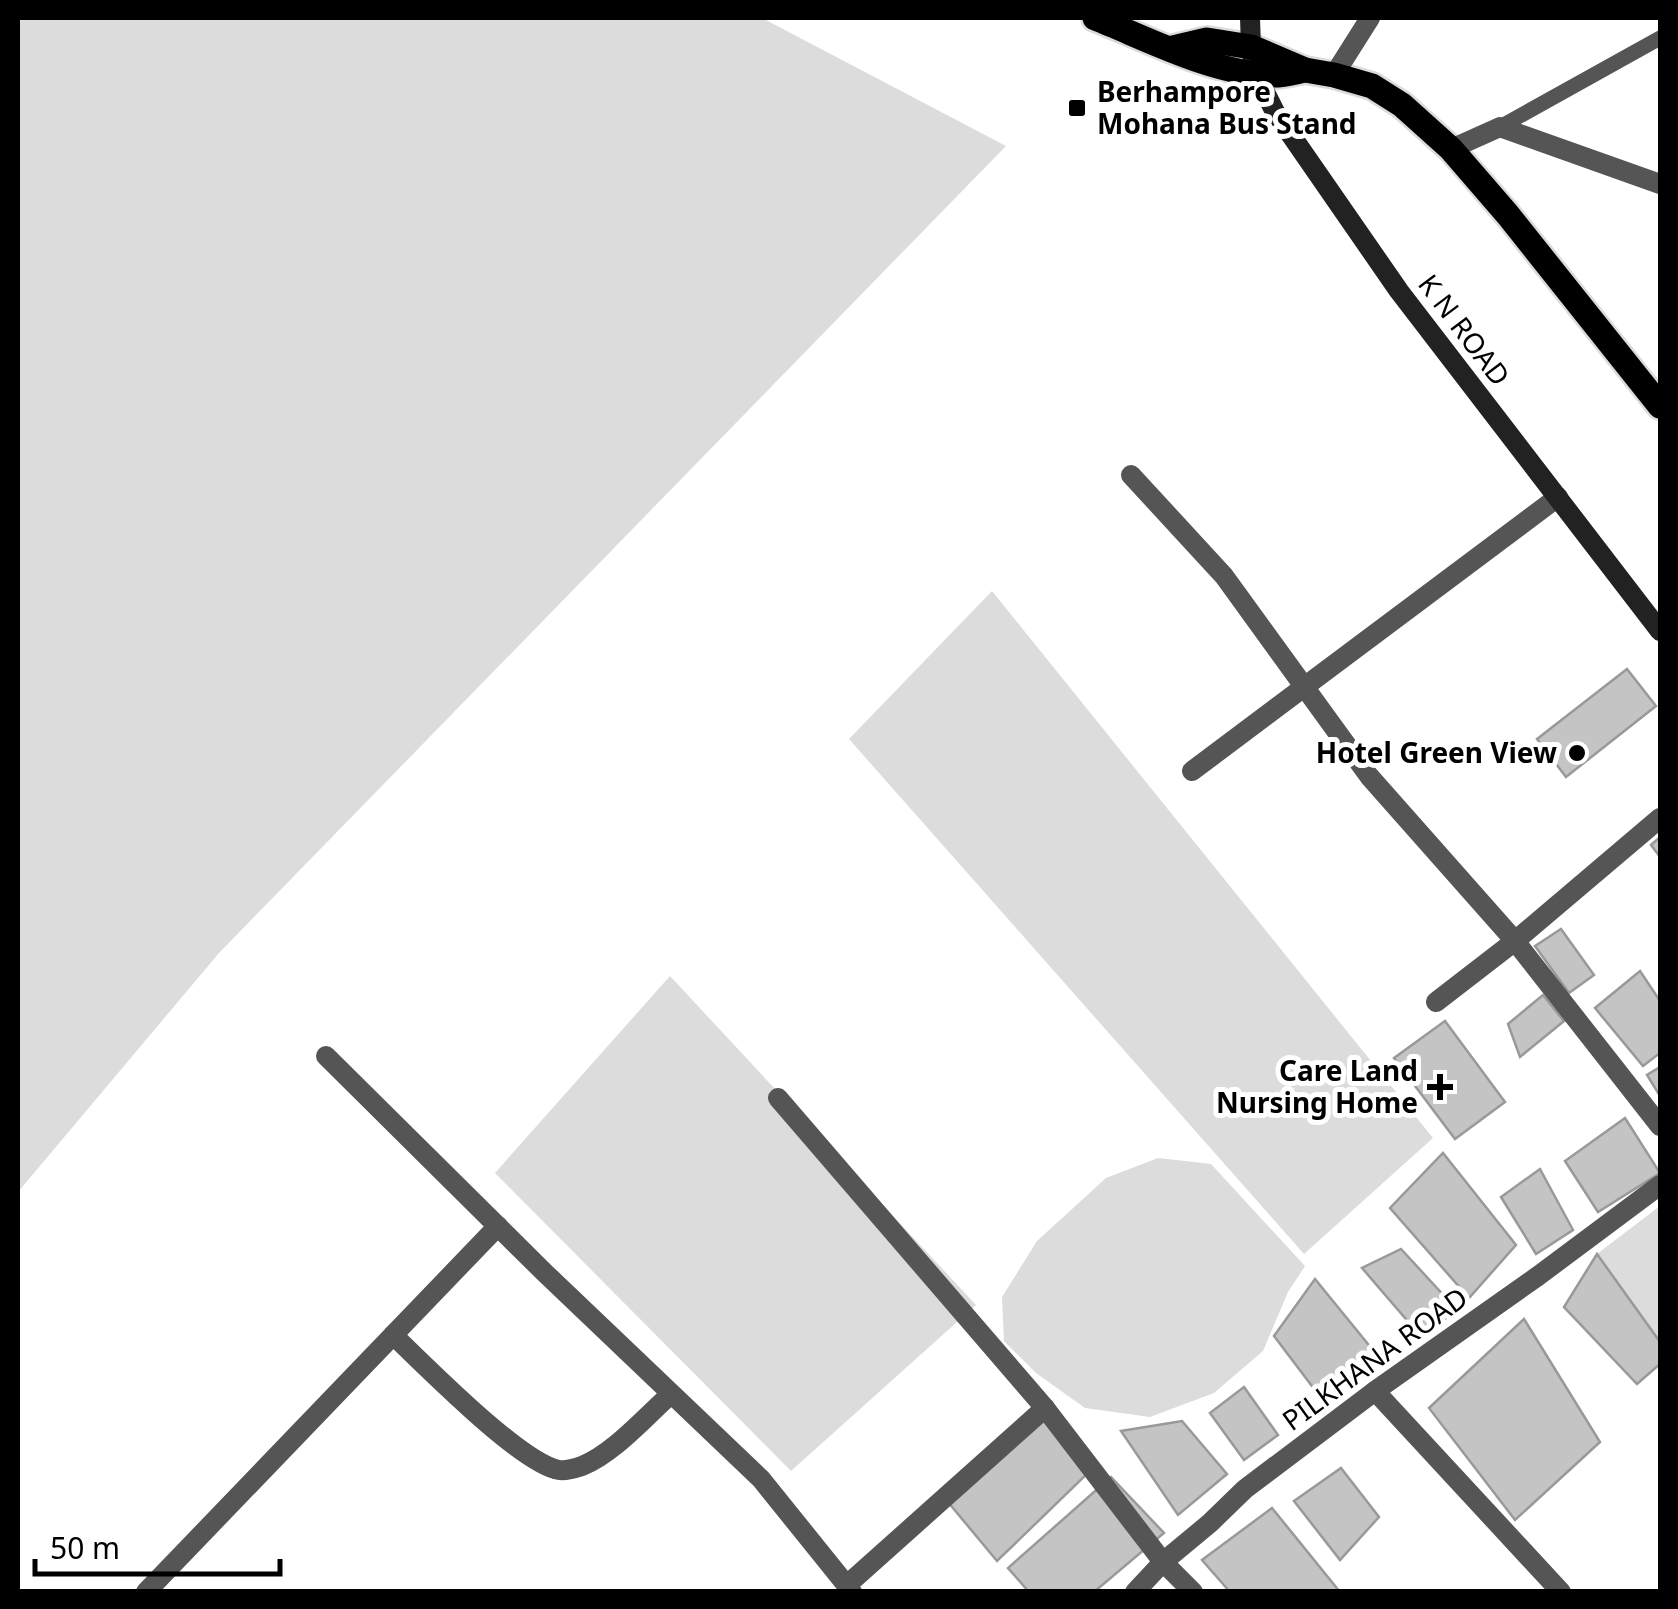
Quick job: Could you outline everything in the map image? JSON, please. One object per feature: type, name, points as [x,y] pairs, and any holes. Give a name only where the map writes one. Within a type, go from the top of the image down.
[{"type":"main road","points":[[1095,18],[1173,48],[1207,40],[1253,60],[1334,75],[1372,86],[1402,105],[1451,149],[1660,406]]},
{"type":"street","points":[[1250,18],[1253,60]]},
{"type":"street","points":[[1334,75],[1370,18]]},
{"type":"street","name":"K N ROAD","points":[[1253,60],[1275,112],[1399,292],[1660,631]]},
{"type":"street","points":[[1451,149],[1500,127],[1660,184]]},
{"type":"street","points":[[1131,476],[1224,576],[1369,776],[1515,941],[1660,1126]]},
{"type":"street","points":[[1192,771],[1558,497]]},
{"type":"street","points":[[1436,1002],[1515,941],[1660,818]]},
{"type":"street","points":[[326,1056],[760,1479],[849,1588],[1045,1408]]},
{"type":"street","points":[[778,1098],[1045,1408],[1162,1562],[1193,1592]]},
{"type":"street","name":"PILKHANA ROAD","points":[[1135,1592],[1162,1562],[1245,1489],[1660,1186]]},
{"type":"street","points":[[146,1592],[498,1226]]},
{"type":"street","points":[[392,1336],[489,1424],[533,1457],[562,1470],[581,1466],[606,1451],[671,1394]]},
{"type":"street","points":[[1375,1391],[1547,1587]]},
{"type":"lane","points":[[1500,127],[1660,38]]},
{"type":"shaded area","points":[[18,18],[762,18],[1006,146],[219,953],[18,1192]]},
{"type":"shaded area","points":[[992,591],[1433,1138],[1304,1254],[849,739]]},
{"type":"shaded area","points":[[670,976],[976,1305],[791,1471],[495,1173]]},
{"type":"shaded area","points":[[1158,1158],[1211,1164],[1305,1266],[1288,1292],[1263,1351],[1214,1393],[1150,1417],[1085,1408],[1036,1373],[1004,1341],[1002,1297],[1037,1241],[1106,1178]]},
{"type":"shaded area","points":[[1660,1206],[1660,1342],[1597,1254]]},
{"type":"building","points":[[1627,669],[1656,706],[1566,777],[1537,739]]},
{"type":"building","points":[[1660,837],[1660,857],[1651,845]]},
{"type":"building","points":[[1561,929],[1594,975],[1569,993],[1535,946]]},
{"type":"building","points":[[1640,971],[1660,1001],[1660,1053],[1643,1066],[1595,1008]]},
{"type":"building","points":[[1543,995],[1564,1021],[1520,1057],[1508,1024]]},
{"type":"building","points":[[1445,1021],[1505,1102],[1455,1139],[1394,1058]]},
{"type":"building","points":[[1660,1067],[1660,1096],[1647,1075]]},
{"type":"building","points":[[1625,1118],[1660,1173],[1598,1212],[1565,1161]]},
{"type":"building","points":[[1443,1153],[1516,1245],[1469,1298],[1390,1208]]},
{"type":"building","points":[[1540,1169],[1573,1230],[1536,1254],[1501,1197]]},
{"type":"building","points":[[1401,1249],[1459,1312],[1417,1332],[1362,1268]]},
{"type":"building","points":[[1597,1254],[1660,1342],[1660,1364],[1637,1384],[1564,1307]]},
{"type":"building","points":[[1315,1279],[1381,1360],[1324,1402],[1274,1336]]},
{"type":"building","points":[[1524,1319],[1600,1442],[1515,1520],[1429,1408]]},
{"type":"building","points":[[1244,1387],[1278,1435],[1244,1460],[1210,1413]]},
{"type":"building","points":[[1042,1413],[1089,1472],[997,1561],[948,1502]]},
{"type":"building","points":[[1182,1421],[1227,1474],[1178,1515],[1121,1431]]},
{"type":"building","points":[[1341,1468],[1379,1517],[1340,1560],[1294,1501]]},
{"type":"building","points":[[1111,1477],[1164,1533],[1094,1592],[1029,1592],[1008,1568]]},
{"type":"building","points":[[1272,1508],[1340,1592],[1230,1592],[1202,1560]]},
{"type":"place","name":"Berhampore Mohana Bus Stand","points":[[1077,108]]},
{"type":"place","name":"Hotel Green View","points":[[1577,753]]},
{"type":"place","name":"Care Land Nursing Home","points":[[1440,1087]]}]
